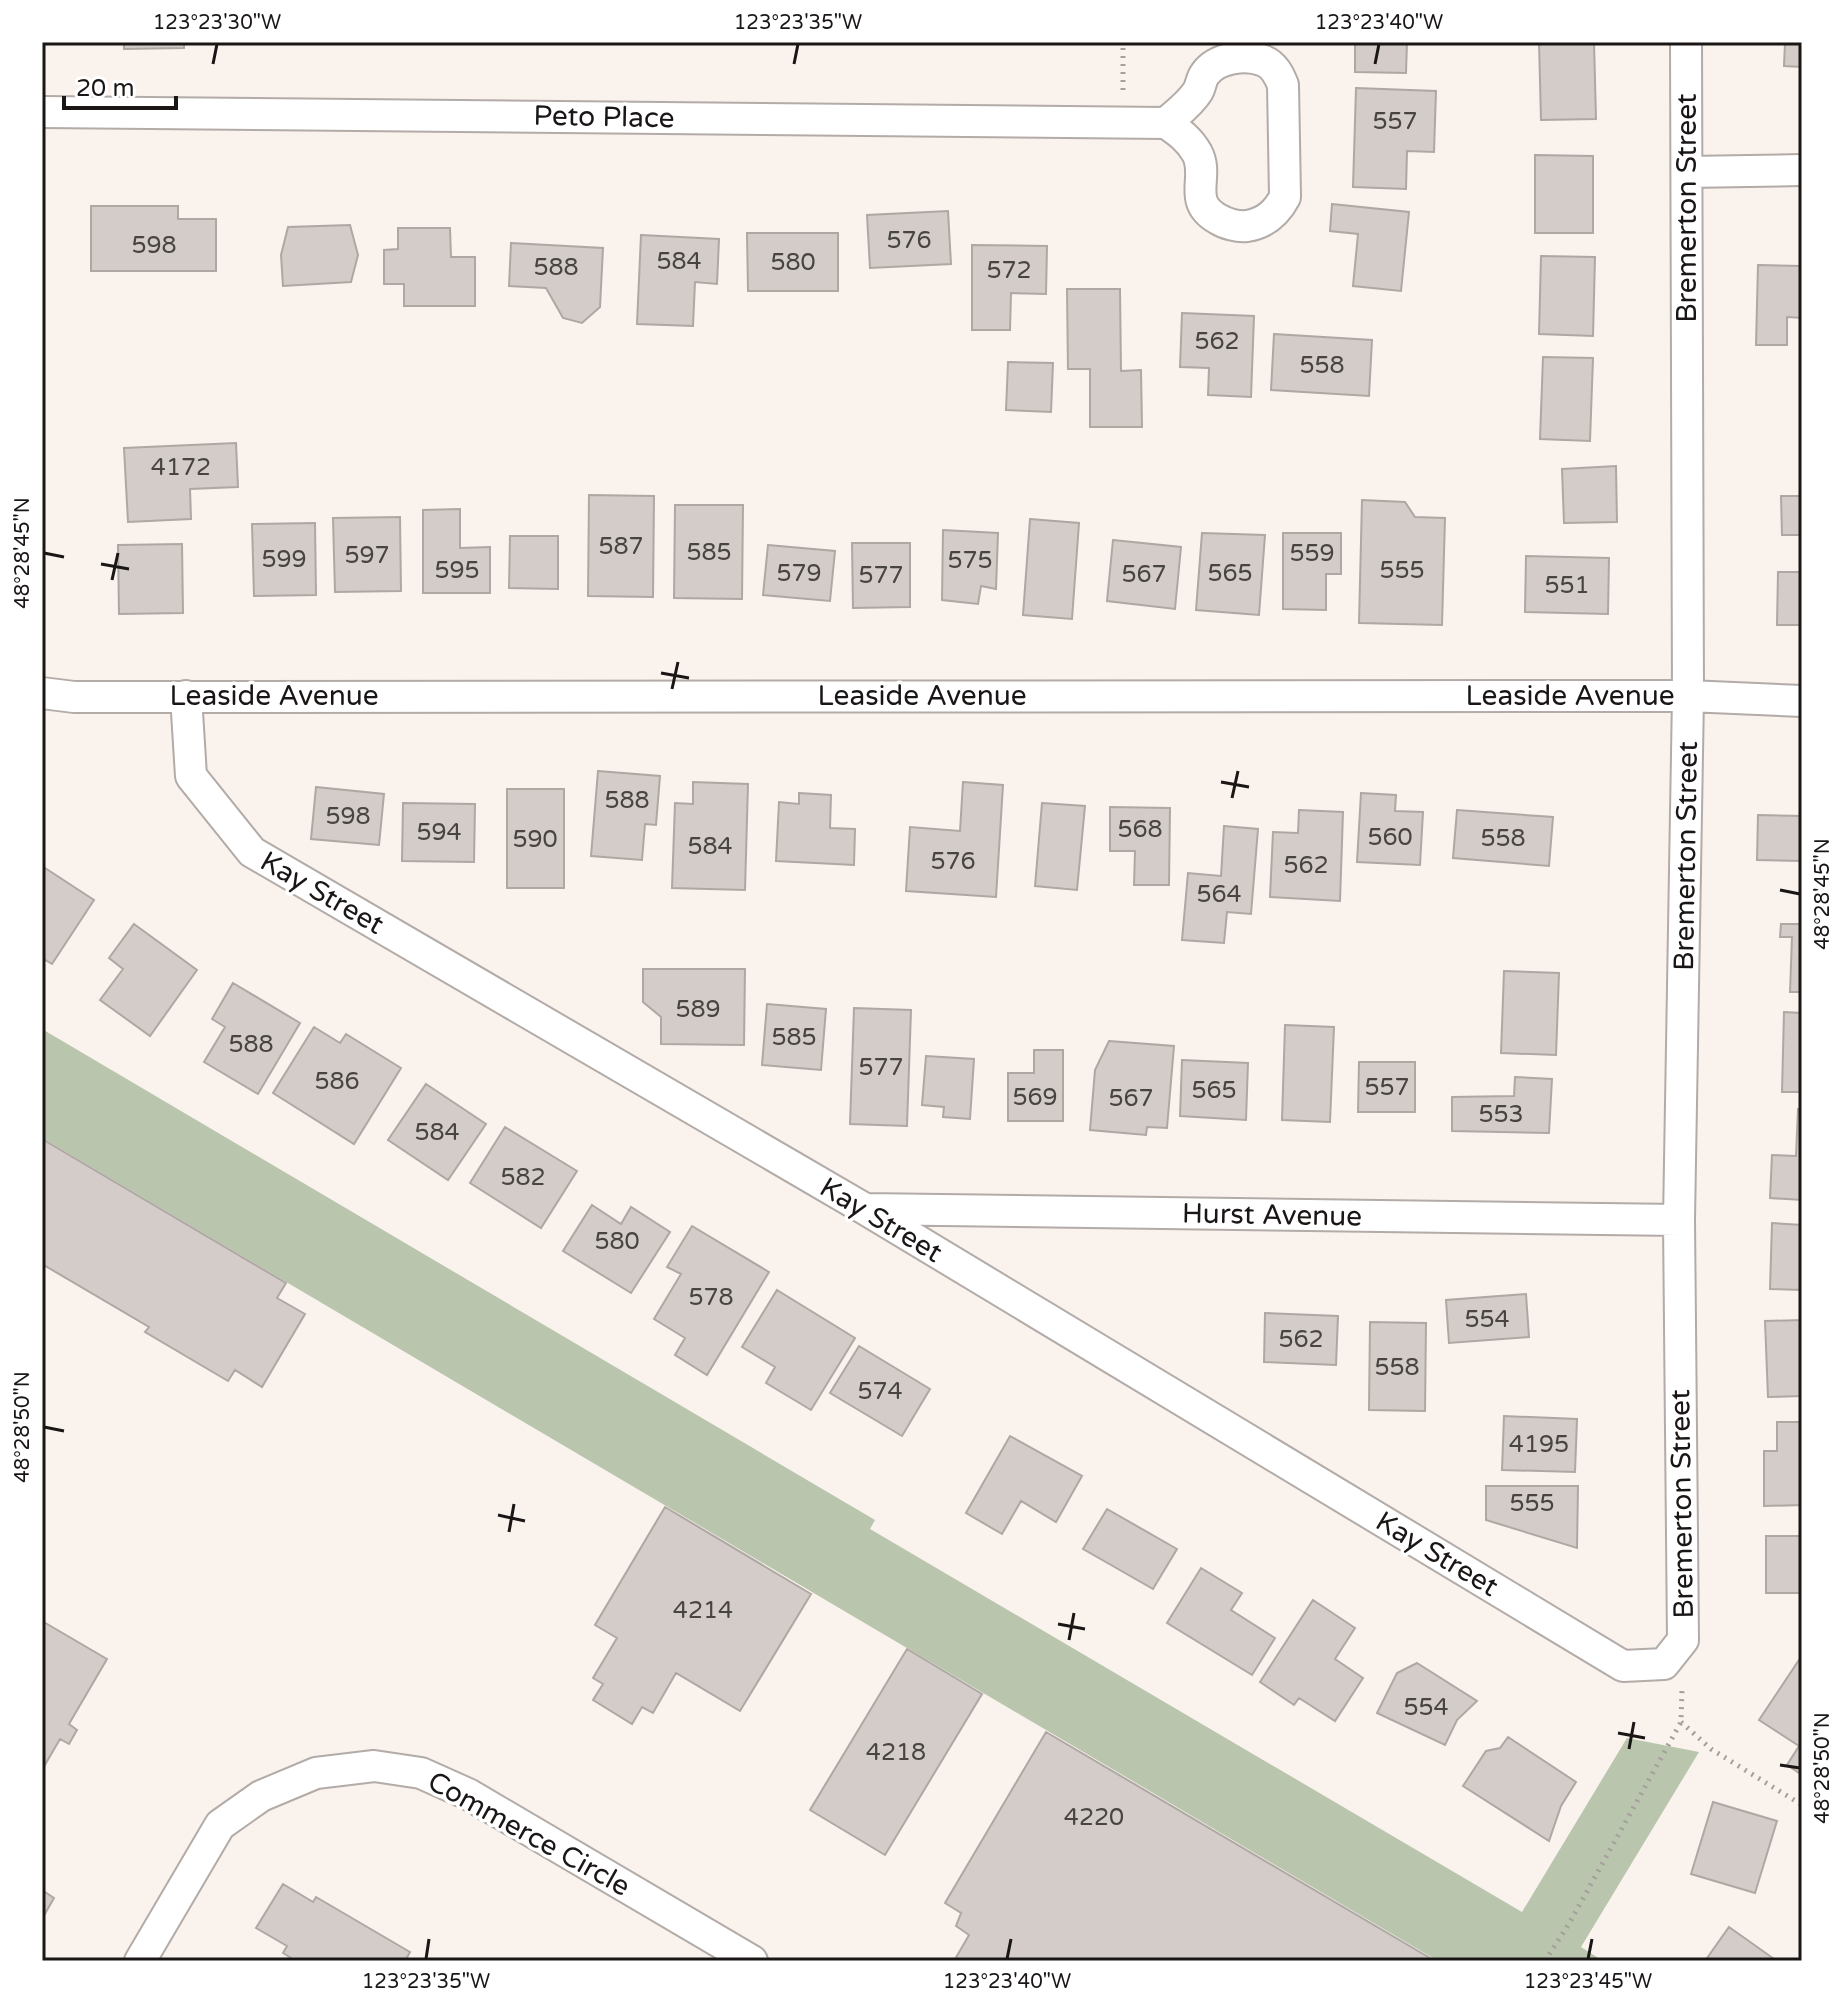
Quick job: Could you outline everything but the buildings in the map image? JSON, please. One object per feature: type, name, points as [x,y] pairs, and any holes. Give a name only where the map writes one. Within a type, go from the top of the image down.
[{"type":"street","name":"Bremerton Street","points":[[1664,1664],[1683,1640],[1679,1220],[1688,696],[1686,42]]},
{"type":"street","points":[[1244,58],[1264,61],[1277,71],[1283,85],[1285,197],[1278,210],[1264,221],[1245,226],[1225,224],[1208,213],[1200,199],[1200,157],[1188,138],[1166,123],[1189,103],[1199,90],[1204,74],[1216,64],[1244,58]]},
{"type":"street","name":"Peto Place","points":[[42,112],[1166,123]]},
{"type":"street","points":[[1687,172],[1802,170]]},
{"type":"street","name":"Leaside Avenue","points":[[42,693],[74,697],[1688,696],[1802,701]]},
{"type":"street","name":"Kay Street","points":[[186,696],[191,776],[252,852],[865,1209],[1623,1666],[1664,1664]]},
{"type":"street","name":"Hurst Avenue","points":[[865,1209],[1679,1220]]},
{"type":"street","name":"Commerce Circle","points":[[140,1961],[220,1825],[261,1796],[316,1773],[374,1766],[421,1773],[468,1794],[752,1961]]},
{"type":"path","points":[[1123,42],[1123,123]]},
{"type":"path","points":[[1545,1961],[1570,1922],[1681,1722],[1711,1749],[1802,1805]]},
{"type":"green space","points":[[42,1029],[875,1520],[870,1529],[1522,1912],[1627,1738],[1699,1752],[1581,1947],[1603,1961],[1438,1961],[42,1138]]}]
